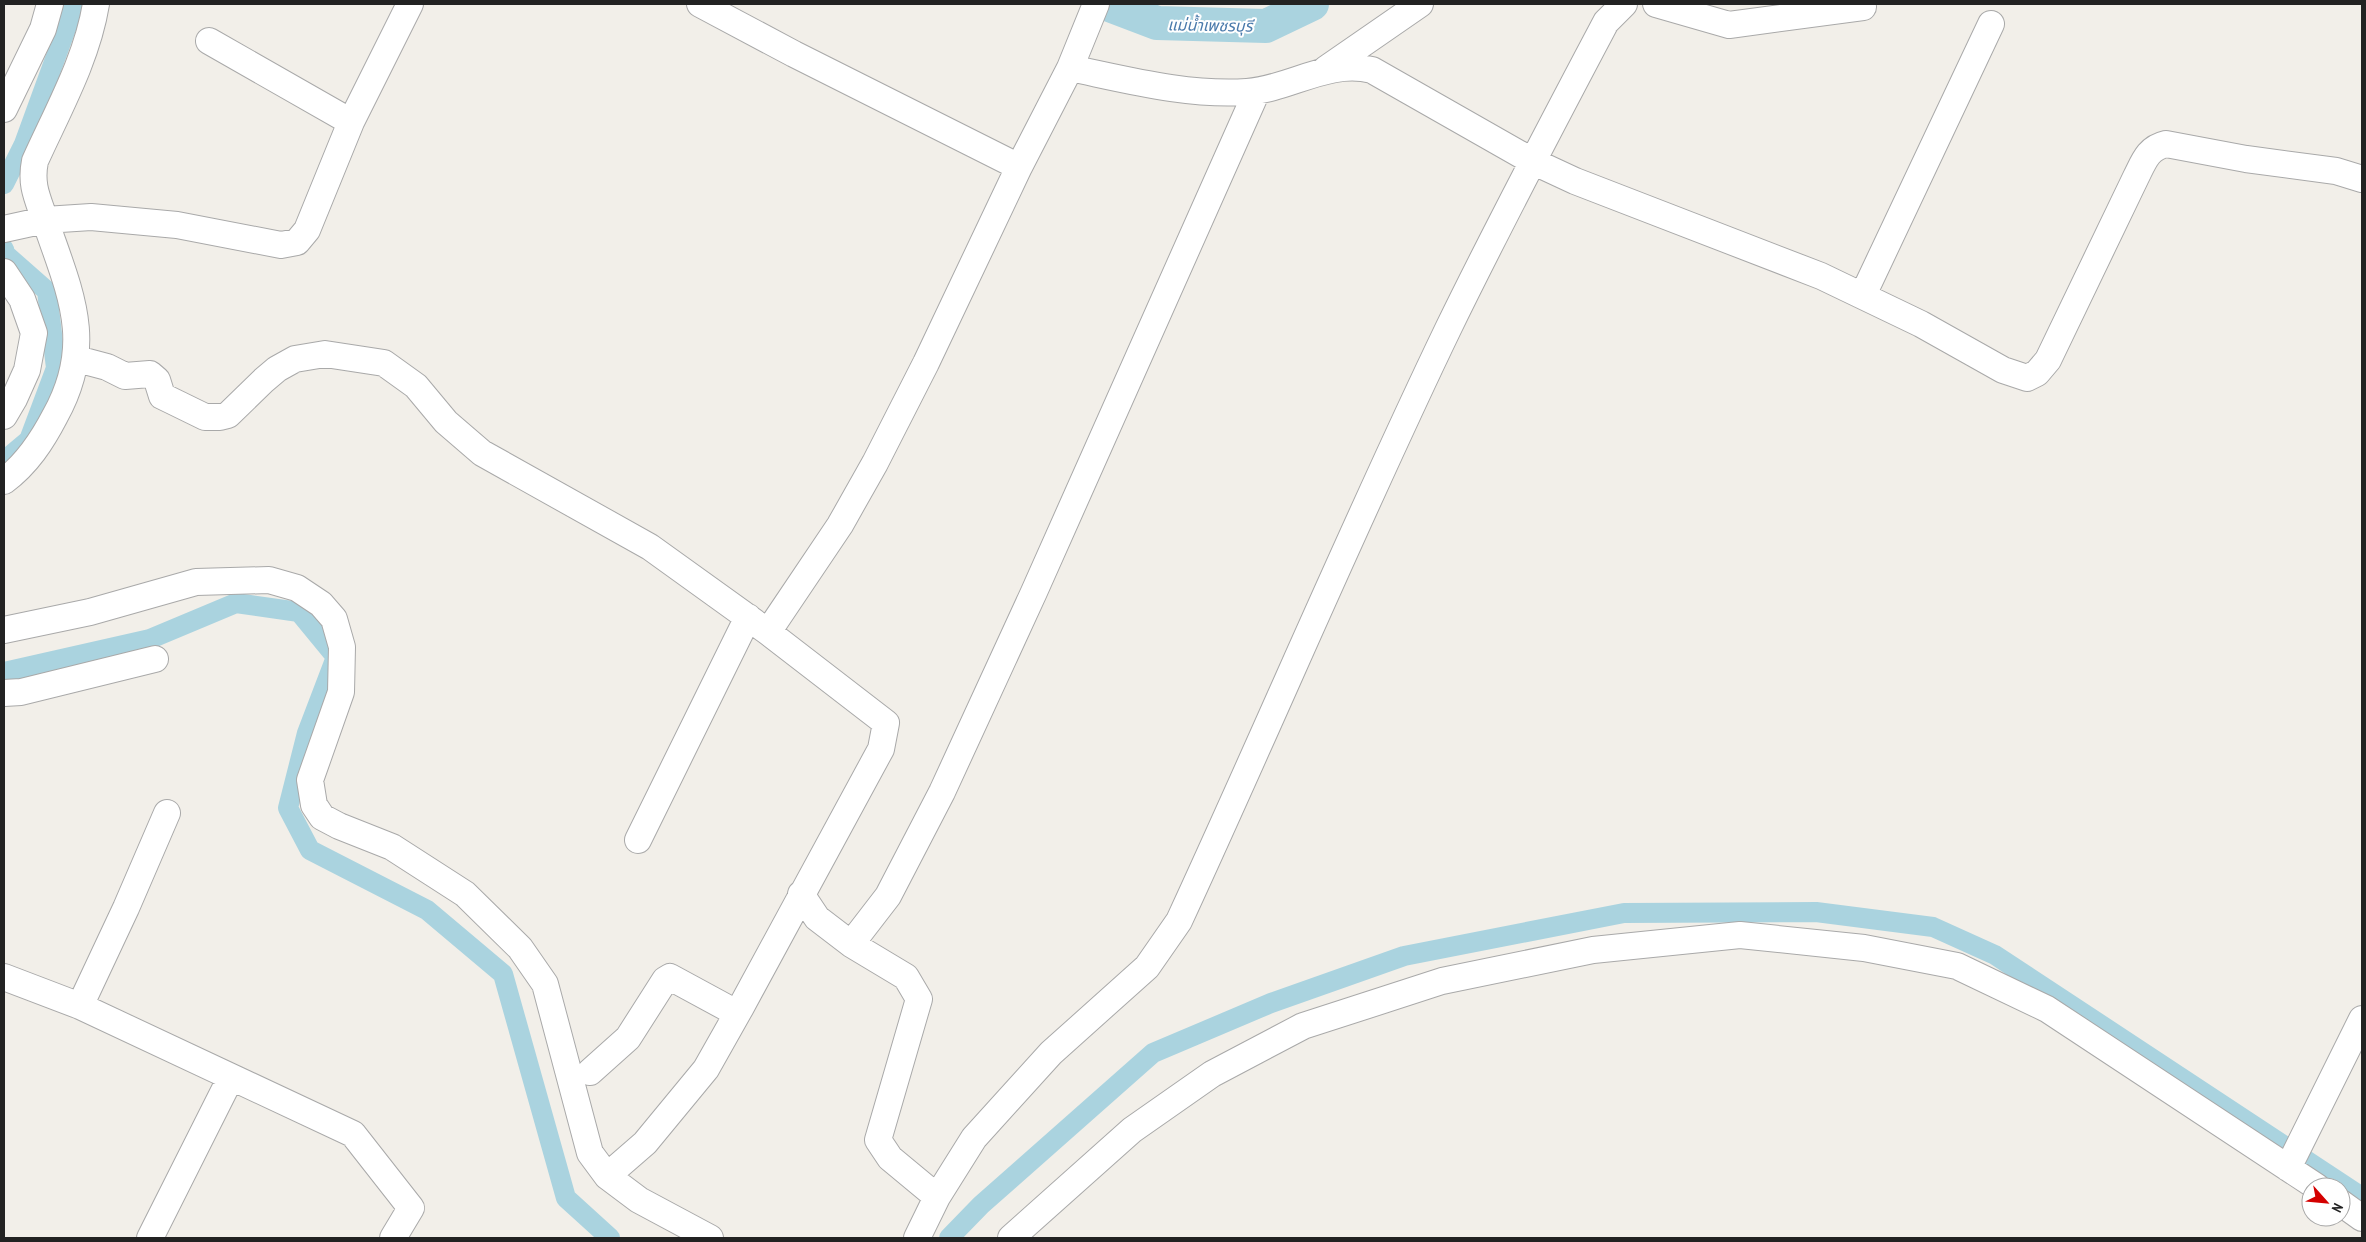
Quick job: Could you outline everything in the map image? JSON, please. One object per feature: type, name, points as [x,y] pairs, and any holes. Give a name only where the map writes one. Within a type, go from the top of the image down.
[{"type":"street","points":[[4,110],[43,29],[50,4]]},
{"type":"street","points":[[4,481],[20,470],[46,434],[67,396],[77,359],[78,331],[66,280],[40,221],[32,176],[35,161],[82,57],[96,4]]},
{"type":"street","points":[[4,229],[40,221],[91,217],[143,220],[225,232],[281,245],[297,242],[311,220],[351,122],[410,4]]},
{"type":"street","points":[[700,4],[794,54],[1019,167]]},
{"type":"street","points":[[638,840],[758,624],[840,525],[876,463],[1019,167],[1070,68],[1096,4]]},
{"type":"street","points":[[1322,72],[1420,4]]},
{"type":"street","points":[[917,1238],[937,1197],[974,1138],[1051,1053],[1148,967],[1179,921],[1419,392],[1532,161],[1606,22],[1624,4]]},
{"type":"street","points":[[1656,4],[1729,25],[1863,7]]},
{"type":"street","points":[[1863,295],[1991,24]]},
{"type":"street","points":[[210,41],[351,122]]},
{"type":"street","points":[[1070,68],[1186,90],[1222,92],[1257,91],[1345,67],[1359,67],[1372,70],[1532,161],[1575,181],[1696,226],[1863,295],[1921,324],[2004,370],[2027,378],[2037,373],[2048,360],[2148,153],[2156,146],[2166,144],[2246,159],[2336,171],[2362,179]]},
{"type":"street","points":[[851,944],[888,896],[942,792],[1034,592],[1257,91]]},
{"type":"street","points":[[4,272],[22,299],[34,332],[27,370],[4,416]]},
{"type":"street","points":[[77,359],[107,367],[125,376],[150,374],[157,380],[162,396],[205,417],[228,415],[277,369],[295,359],[324,354],[384,363],[416,386],[446,422],[482,453],[650,548],[758,624],[886,723],[881,749],[706,1069],[645,1143],[607,1176]]},
{"type":"street","points":[[4,630],[90,612],[196,582],[270,580],[297,588],[321,604],[334,619],[342,647],[341,692],[310,780],[314,805],[322,817],[338,826],[392,847],[465,894],[520,948],[545,984],[590,1152],[607,1176],[639,1200],[710,1238]]},
{"type":"street","points":[[4,693],[21,692],[155,659]]},
{"type":"street","points":[[80,1006],[126,908],[167,813]]},
{"type":"street","points":[[801,894],[817,918],[851,944],[906,978],[919,999],[878,1140],[890,1158],[937,1197]]},
{"type":"street","points":[[1011,1238],[1132,1130],[1212,1074],[1303,1026],[1452,979],[1593,950],[1740,935],[1864,948],[1957,966],[2047,1010],[2290,1164],[2305,1177]]},
{"type":"street","points":[[4,977],[80,1006],[354,1134],[411,1208],[393,1238]]},
{"type":"street","points":[[590,1072],[628,1038],[665,980],[670,977],[729,1009],[735,1010],[740,1007]]},
{"type":"street","points":[[2290,1164],[2362,1019]]},
{"type":"street","points":[[150,1238],[231,1077]]},
{"type":"street","points":[[2351,1210],[2362,1218]]},
{"type":"waterway","points":[[4,184],[24,144],[75,4]]},
{"type":"waterway","name":"แม่น้ำเพชรบุรี","points":[[1107,4],[1157,23],[1266,26],[1312,4]]},
{"type":"waterway","points":[[4,249],[5,254],[47,291],[56,368],[29,440],[4,461]]},
{"type":"waterway","points":[[4,672],[150,639],[236,603],[299,612],[336,657],[307,733],[288,808],[310,850],[427,910],[503,974],[566,1198],[610,1238]]},
{"type":"waterway","points":[[949,1238],[981,1205],[1153,1053],[1271,1003],[1404,956],[1624,913],[1816,912],[1933,927],[1995,955],[2362,1197]]}]
